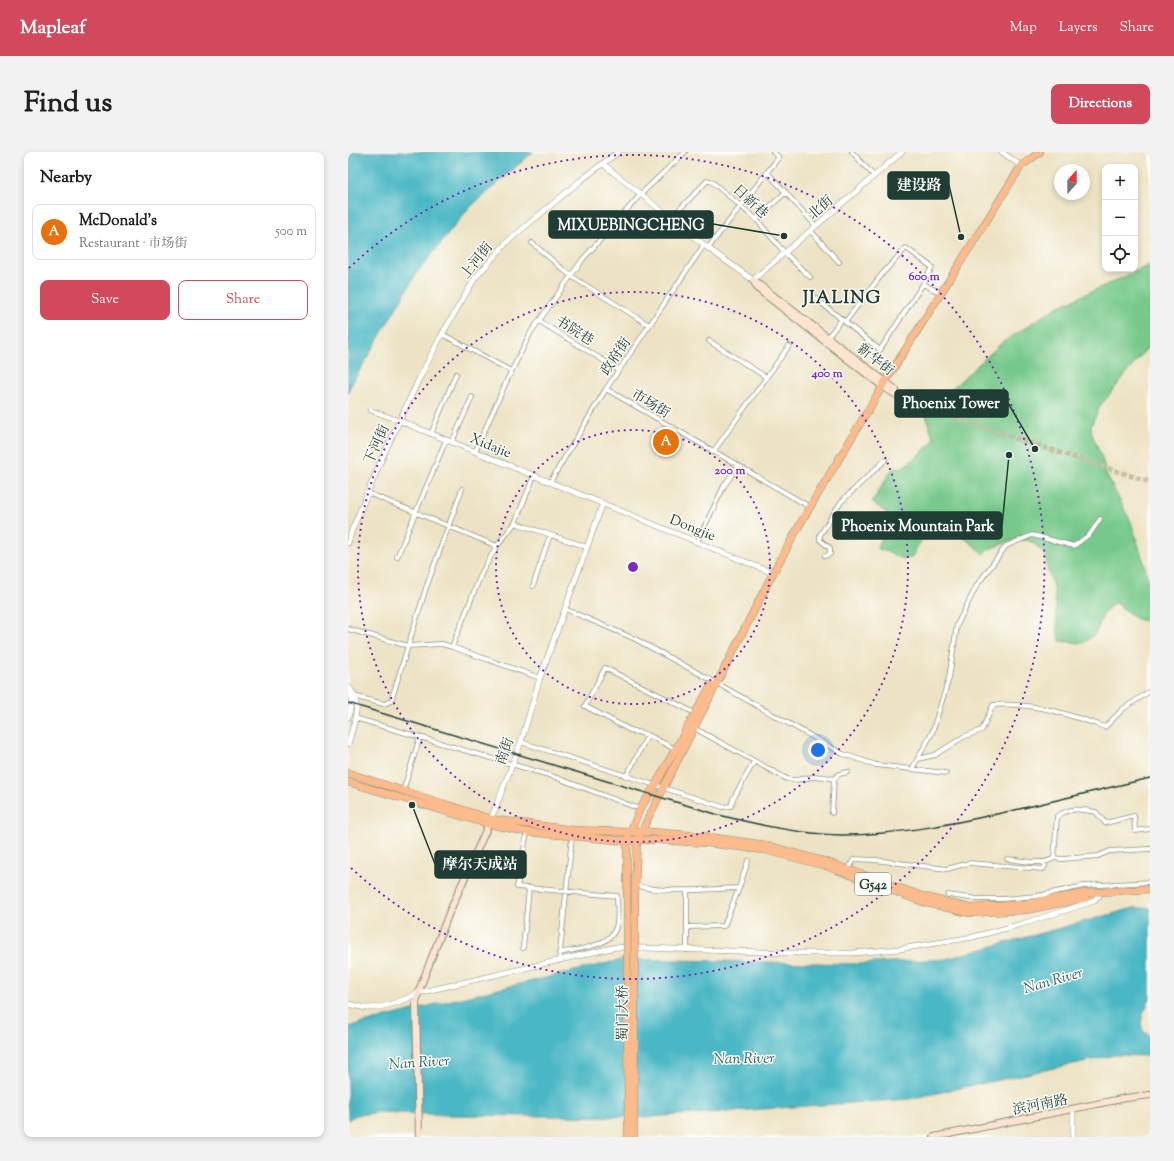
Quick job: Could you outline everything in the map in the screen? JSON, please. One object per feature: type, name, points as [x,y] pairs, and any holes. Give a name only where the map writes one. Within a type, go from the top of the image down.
[{"type":"main road","points":[[632,888],[628,841],[630,832],[640,809],[659,785],[694,728],[715,682],[771,572],[808,506],[937,291],[1019,165],[1032,152]]},
{"type":"main road","points":[[882,382],[1019,165],[1040,152]]},
{"type":"main road","name":"新华街","points":[[753,280],[758,289],[882,382],[915,405],[904,400],[882,382],[828,337],[753,280]]},
{"type":"main road","points":[[632,888],[637,840],[640,832],[675,749],[695,713],[715,682]]},
{"type":"main road","points":[[348,773],[489,822],[573,830],[630,832]]},
{"type":"main road","points":[[348,782],[527,832],[572,837],[628,841],[637,840]]},
{"type":"main road","name":"南街","points":[[419,1135],[416,1003],[418,992],[449,913],[489,822]]},
{"type":"main road","name":"G542","points":[[630,832],[702,836],[766,844],[827,862],[847,872],[923,902],[969,913],[1026,910],[1109,894],[1150,889]]},
{"type":"main road","name":"G542","points":[[637,840],[707,843],[766,850],[847,872],[925,897],[970,908],[1024,904],[1086,893],[1150,893]]},
{"type":"main road","name":"蜀门大桥","points":[[628,1137],[632,888]]},
{"type":"main road","name":"蜀门大桥","points":[[632,888],[634,1137]]},
{"type":"main road","name":"滨河南路","points":[[934,1137],[1126,1098],[1150,1095]]},
{"type":"street","name":"上河街","points":[[400,421],[442,334],[475,278],[508,241],[618,152]]},
{"type":"street","points":[[475,452],[511,372],[531,332],[583,259],[641,194],[685,152]]},
{"type":"street","name":"政府街","points":[[550,482],[606,389],[650,325],[706,246],[779,157],[773,152]]},
{"type":"street","points":[[852,152],[874,176]]},
{"type":"street","name":"北街","points":[[753,280],[902,152]]},
{"type":"street","points":[[1002,152],[1019,165]]},
{"type":"street","points":[[603,164],[706,246],[753,280]]},
{"type":"street","points":[[767,172],[816,226]]},
{"type":"street","name":"日新巷","points":[[671,218],[707,181],[711,181],[756,219],[785,253],[810,277]]},
{"type":"street","points":[[756,219],[786,192]]},
{"type":"street","points":[[811,231],[839,262]]},
{"type":"street","points":[[532,242],[571,276],[650,325]]},
{"type":"street","points":[[814,297],[843,320],[880,350],[923,284],[932,267],[906,248],[883,273],[843,320],[828,337]]},
{"type":"street","points":[[923,284],[937,291]]},
{"type":"street","name":"书院巷","points":[[539,321],[619,370]]},
{"type":"street","points":[[442,334],[511,372]]},
{"type":"street","points":[[709,341],[766,377]]},
{"type":"street","points":[[713,452],[789,346]]},
{"type":"street","points":[[431,434],[456,374]]},
{"type":"street","name":"市场街","points":[[606,389],[808,506]]},
{"type":"street","points":[[452,442],[472,397]]},
{"type":"street","name":"Xidajie","points":[[370,410],[603,503]]},
{"type":"street","name":"下河街","points":[[348,543],[368,493],[400,421]]},
{"type":"street","points":[[397,557],[446,440]]},
{"type":"street","points":[[825,556],[830,554],[830,548],[820,540],[820,535],[841,502],[886,460]]},
{"type":"street","points":[[697,542],[724,486],[738,466]]},
{"type":"street","points":[[452,647],[479,578],[497,546],[515,523],[534,476]]},
{"type":"street","points":[[353,696],[384,704],[391,701],[426,588],[462,489]]},
{"type":"street","points":[[368,493],[497,546]]},
{"type":"street","name":"Dongjie","points":[[603,503],[771,572]]},
{"type":"street","name":"南街","points":[[489,822],[521,742],[540,678],[603,503]]},
{"type":"street","points":[[912,769],[932,733],[949,678],[957,625],[977,585],[996,562],[1006,546],[1032,535],[1074,546],[1090,534],[1100,519]]},
{"type":"street","points":[[515,523],[587,547]]},
{"type":"street","points":[[534,586],[550,535]]},
{"type":"street","points":[[565,609],[635,638],[843,754],[876,765],[946,773]]},
{"type":"street","points":[[348,629],[408,646],[442,644],[540,678]]},
{"type":"street","points":[[675,749],[648,735],[630,730],[585,706],[605,668],[695,713]]},
{"type":"street","points":[[348,687],[354,692],[348,718]]},
{"type":"street","points":[[918,759],[935,755],[963,737],[982,730],[993,705],[1012,704],[1059,711],[1106,726],[1123,709],[1150,690]]},
{"type":"street","points":[[348,744],[357,704],[353,696]]},
{"type":"street","points":[[355,718],[552,776],[640,809]]},
{"type":"street","points":[[694,728],[754,762],[790,780],[798,781],[814,777],[834,779]]},
{"type":"street","points":[[627,775],[648,735]]},
{"type":"street","points":[[403,791],[420,737]]},
{"type":"street","points":[[521,742],[659,785],[723,807],[731,806],[733,799],[754,762]]},
{"type":"street","points":[[832,813],[834,779],[839,774],[848,772]]},
{"type":"street","points":[[1054,858],[1057,816],[1067,810],[1078,809],[1096,812],[1105,823],[1134,816],[1135,831],[1150,829]]},
{"type":"street","points":[[527,832],[517,887],[617,896],[617,924],[614,933],[604,942],[560,953]]},
{"type":"street","points":[[559,961],[572,837]]},
{"type":"street","points":[[1007,859],[1044,862],[1050,861],[1054,858],[1062,859],[1098,856],[1110,851],[1150,849]]},
{"type":"street","points":[[847,872],[854,859],[875,860],[947,869],[969,862],[1044,869],[1044,862]]},
{"type":"street","points":[[687,927],[724,926],[748,861]]},
{"type":"street","points":[[948,895],[977,899],[1003,899],[1037,896],[1084,886],[1150,882]]},
{"type":"street","points":[[523,948],[529,888]]},
{"type":"street","points":[[632,888],[687,890],[739,888]]},
{"type":"street","points":[[687,890],[687,950]]},
{"type":"street","points":[[348,1004],[367,1008],[396,1003],[406,1000],[418,992],[616,947],[797,953],[853,953],[900,949],[973,937],[1022,924],[1091,902],[1098,896]]},
{"type":"street","points":[[1069,901],[1070,909]]},
{"type":"street","points":[[1073,1109],[1073,1137]]},
{"type":"green space","points":[[1150,265],[1150,344],[1100,406],[1091,426],[1092,434],[1102,458],[1106,474],[1131,522],[1144,563],[1150,590],[1150,622],[1136,619],[1115,602],[1104,613],[1095,634],[1089,639],[1082,643],[1060,641],[1054,589],[1047,567],[1045,554],[1032,542],[1026,540],[1010,541],[989,549],[984,554],[960,535],[935,532],[924,537],[911,558],[904,559],[877,548],[887,527],[887,513],[872,502],[892,469],[903,467],[921,453],[934,440],[925,413],[1003,342],[1057,307],[1134,272],[1138,272],[1138,270]]},
{"type":"water","points":[[348,152],[533,152],[469,208],[416,274],[350,387],[348,393]]},
{"type":"water","name":"Nan River","points":[[1134,908],[1150,908],[1150,998],[1141,1023],[1143,1031],[1150,1036],[1150,1056],[1115,1055],[909,1099],[648,1117],[447,1115],[382,1112],[356,1115],[348,1120],[348,1027],[444,1002],[625,959],[858,964],[946,959]]},
{"type":"tunnel","points":[[915,405],[1150,482]]},
{"type":"railway","points":[[348,703],[719,815],[810,833],[841,835],[907,831],[1015,810],[1150,778]]},
{"type":"place","name":"MIXUEBINGCHENG","points":[[784,236]]},
{"type":"place","name":"建设路","points":[[961,237]]},
{"type":"place","name":"McDonald's","points":[[666,442]]},
{"type":"place","name":"Phoenix Tower","points":[[1035,449]]},
{"type":"place","name":"Phoenix Mountain Park","points":[[1009,455]]},
{"type":"place","name":"摩尔天成站","points":[[412,805]]},
{"type":"district","name":"JIALING","points":[[842,297]]}]
